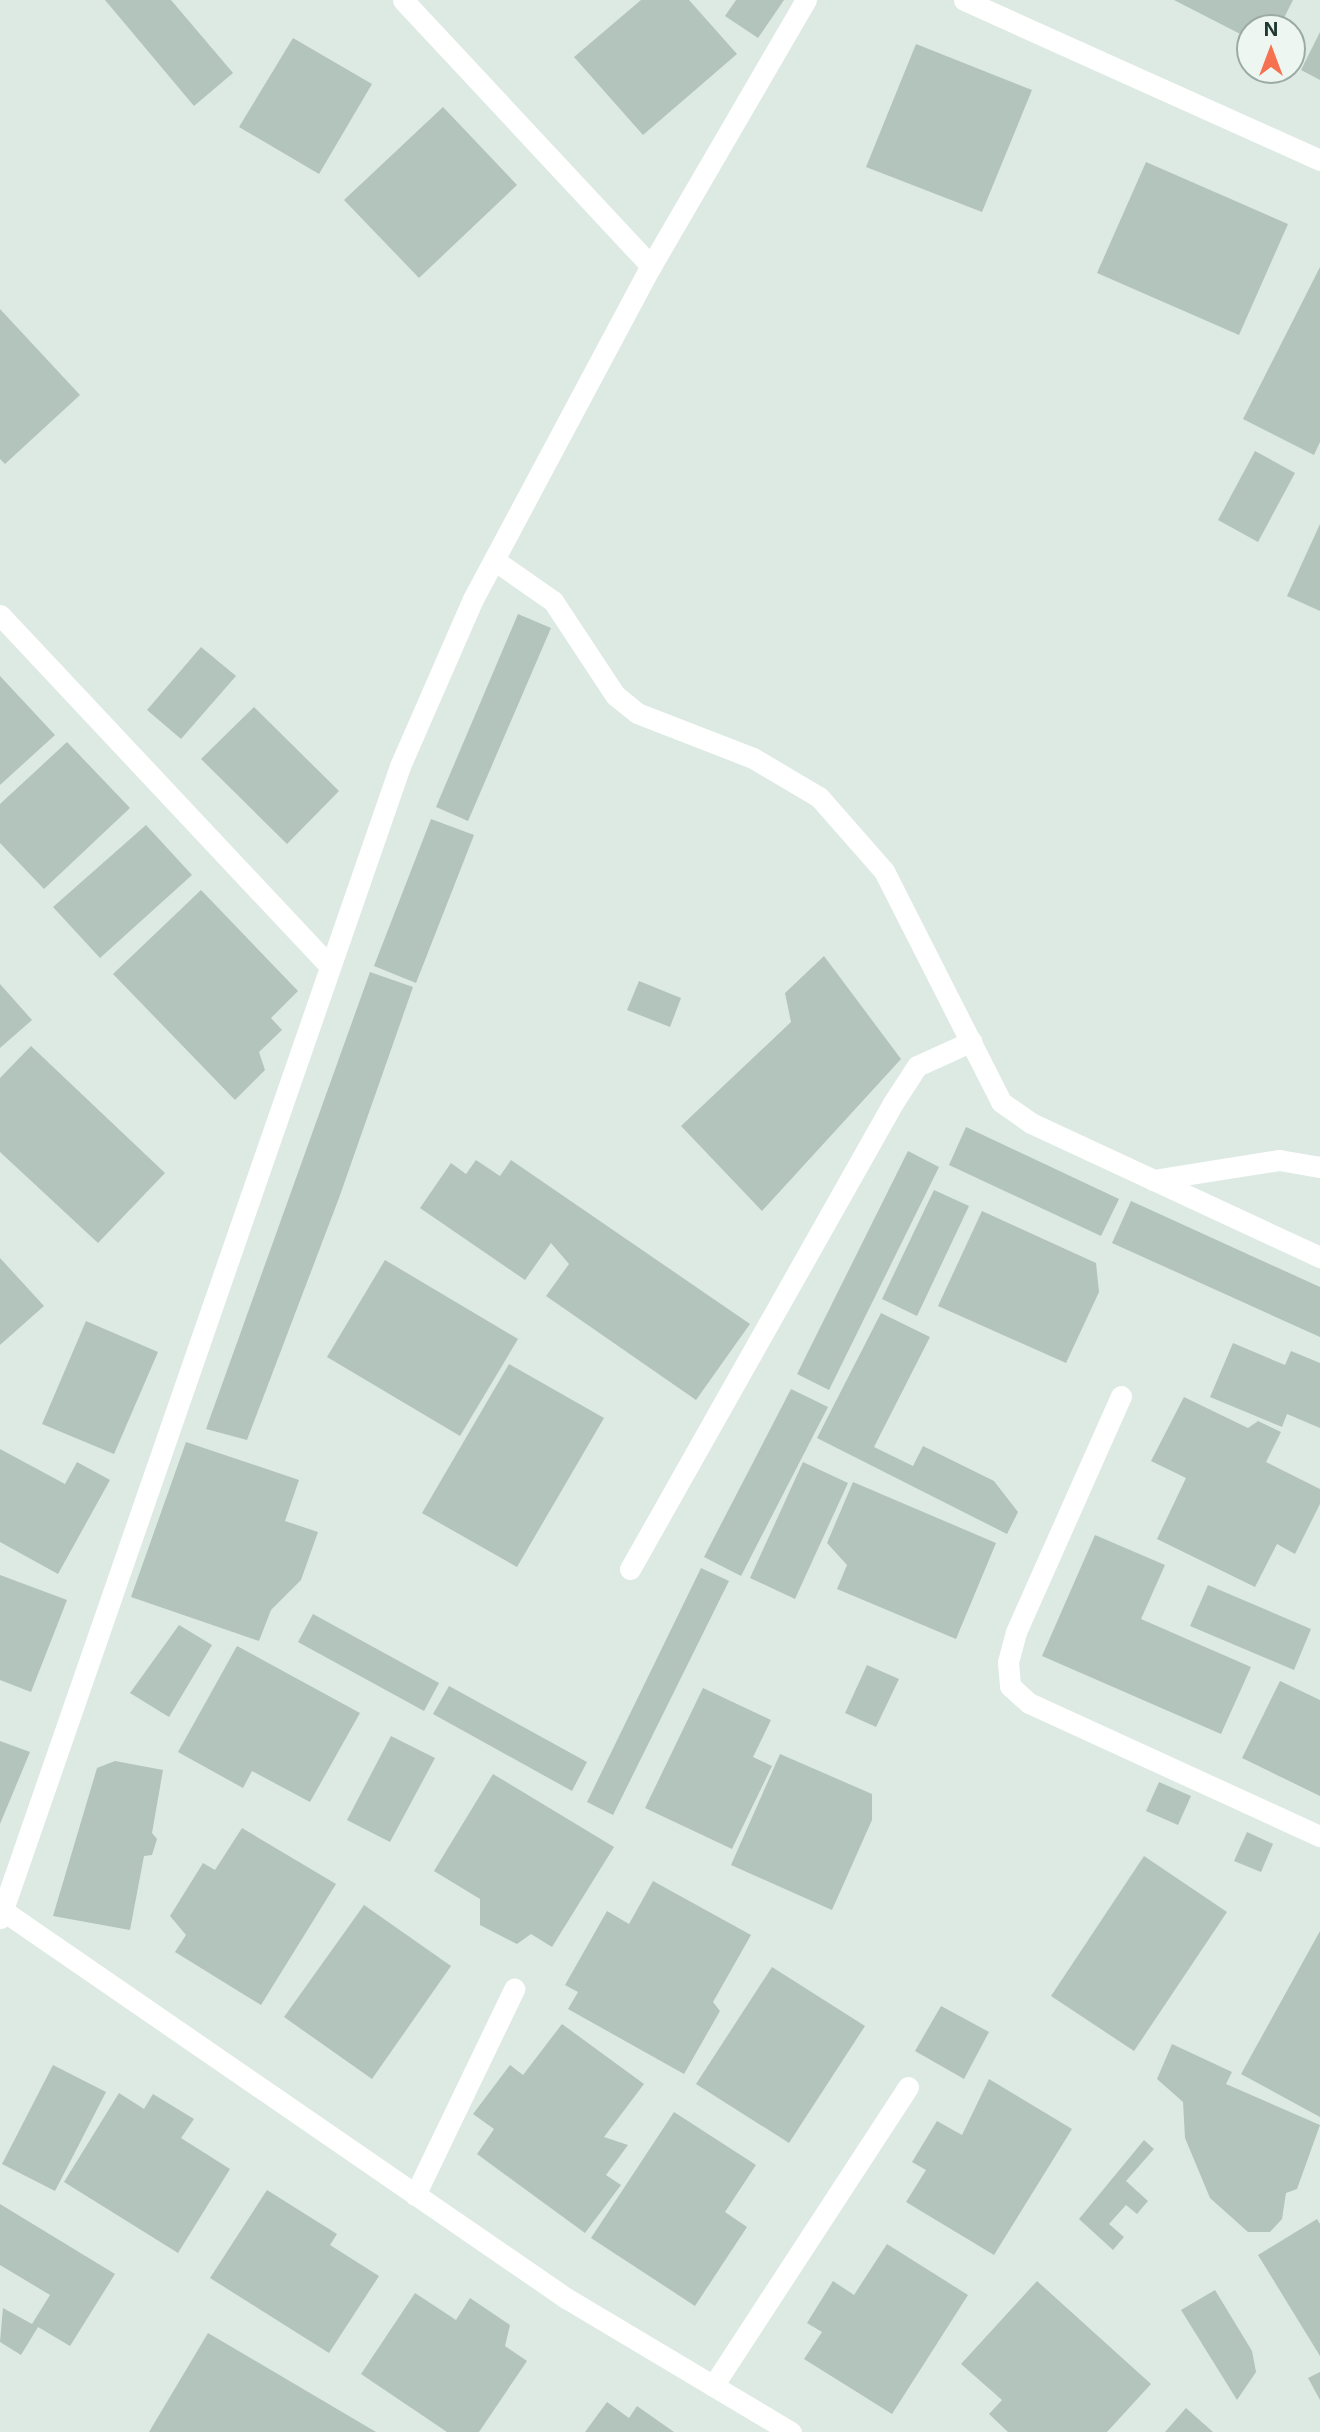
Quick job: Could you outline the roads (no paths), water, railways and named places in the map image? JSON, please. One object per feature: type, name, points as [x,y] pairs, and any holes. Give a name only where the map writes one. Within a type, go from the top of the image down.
[{"type":"street","points":[[402,0],[651,266]]},
{"type":"street","points":[[792,2432],[566,2298],[1,1914],[400,766],[494,560],[651,266],[806,0]]},
{"type":"street","points":[[964,0],[1320,160]]},
{"type":"street","points":[[494,560],[553,601],[615,695],[636,713],[753,758],[819,797],[884,871],[972,1041],[1000,1102],[1153,1180],[1320,1257]]},
{"type":"street","points":[[0,615],[329,965]]},
{"type":"street","points":[[630,1569],[893,1103],[917,1066],[972,1041]]},
{"type":"street","points":[[1153,1180],[1279,1160],[1320,1167]]},
{"type":"street","points":[[1121,1396],[1016,1632],[1007,1662],[1010,1686],[1030,1703],[1320,1836]]},
{"type":"street","points":[[415,2195],[514,1989]]},
{"type":"street","points":[[713,2386],[908,2087]]}]
